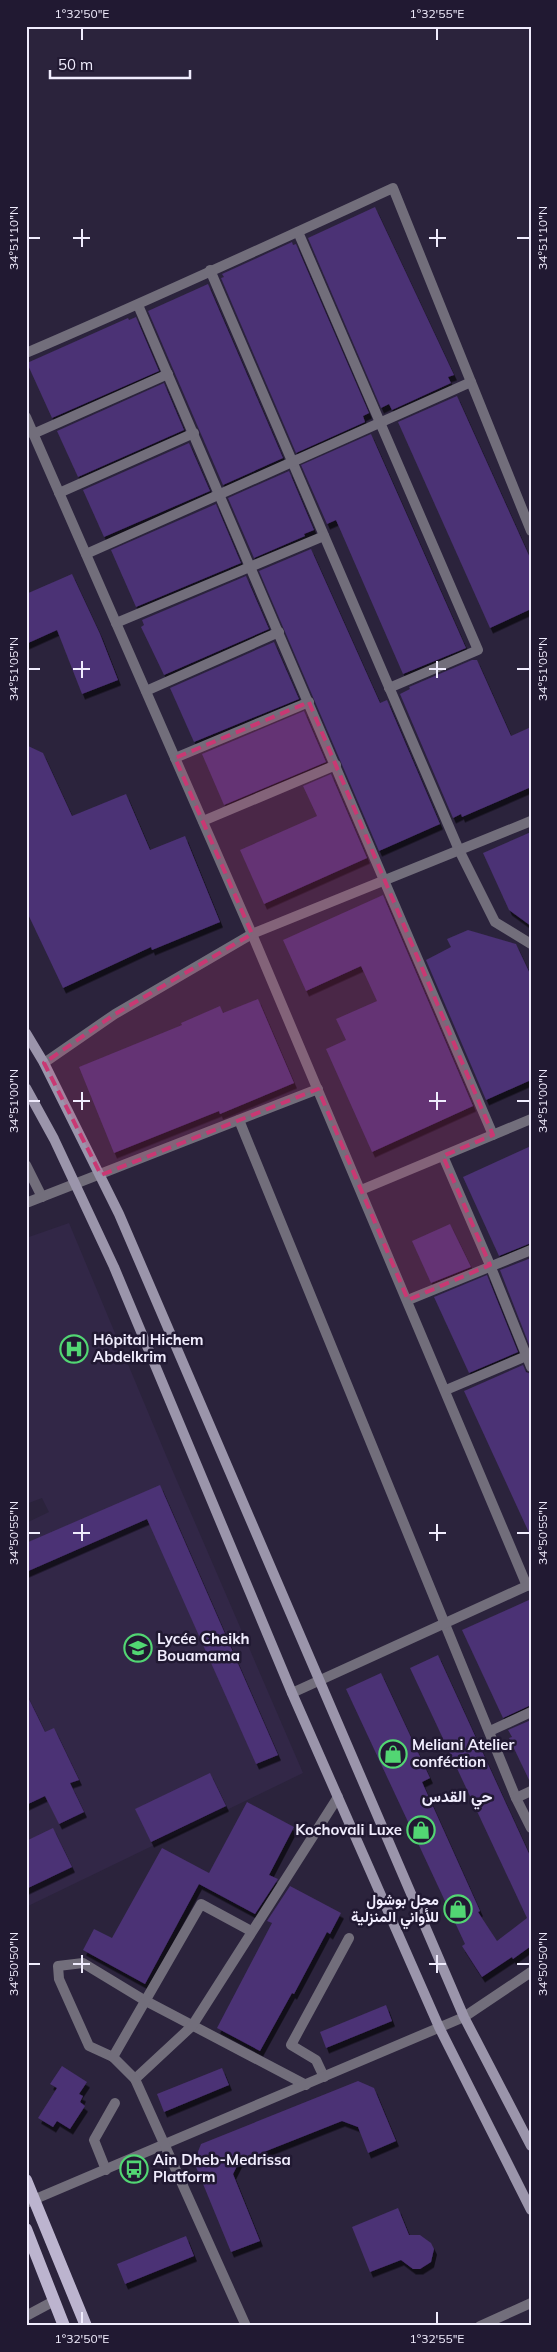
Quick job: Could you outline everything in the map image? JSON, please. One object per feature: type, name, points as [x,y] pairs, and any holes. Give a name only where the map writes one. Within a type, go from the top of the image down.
[{"type":"main road","points":[[26,1033],[44,1062],[101,1175],[464,2017],[531,2146]]},
{"type":"main road","points":[[26,1088],[76,1185],[114,1267],[292,1693],[440,2027],[531,2210]]},
{"type":"main road","points":[[26,2180],[30,2201],[86,2326]]},
{"type":"main road","points":[[26,2229],[64,2326]]},
{"type":"street","points":[[26,353],[138,305],[210,270],[393,188],[531,531]]},
{"type":"street","points":[[298,232],[478,650],[390,688]]},
{"type":"street","points":[[210,270],[459,850],[494,922],[531,944]]},
{"type":"street","points":[[138,305],[494,1135]]},
{"type":"street","points":[[33,434],[168,374]]},
{"type":"street","points":[[86,554],[220,496],[471,382]]},
{"type":"street","points":[[26,417],[252,934],[529,1585],[292,1693]]},
{"type":"street","points":[[59,493],[194,433]]},
{"type":"street","points":[[116,624],[324,536]]},
{"type":"street","points":[[146,691],[279,632]]},
{"type":"street","points":[[175,758],[309,702]]},
{"type":"street","points":[[203,821],[336,766]]},
{"type":"street","points":[[44,1062],[115,1014],[252,934],[531,821]]},
{"type":"street","points":[[26,1203],[318,1089]]},
{"type":"street","points":[[361,1190],[531,1119]]},
{"type":"street","points":[[239,1120],[446,1622],[516,1798],[531,1828]]},
{"type":"street","points":[[443,1156],[528,1355],[531,1367]]},
{"type":"street","points":[[26,1164],[42,1197]]},
{"type":"street","points":[[408,1300],[531,1250]]},
{"type":"street","points":[[446,1390],[528,1355]]},
{"type":"street","points":[[490,1731],[531,1712]]},
{"type":"street","points":[[516,1798],[531,1791]]},
{"type":"street","points":[[135,2079],[192,2026],[338,1797]]},
{"type":"street","points":[[113,2057],[144,2000],[201,1904],[251,1931]]},
{"type":"street","points":[[324,2077],[316,2060],[291,2045],[349,1938]]},
{"type":"street","points":[[246,2326],[135,2079],[113,2057],[89,2046],[59,1979],[58,1966],[83,1963],[144,2000],[306,2085]]},
{"type":"street","points":[[30,2201],[464,2017],[531,1972]]},
{"type":"street","points":[[106,2170],[94,2140],[115,2103]]},
{"type":"street","points":[[26,2316],[54,2300]]},
{"type":"street","points":[[480,2326],[531,2303]]},
{"type":"highlighted area","points":[[309,702],[493,1135],[443,1156],[490,1265],[408,1300],[318,1089],[101,1175],[44,1063],[115,1014],[252,934],[175,758]]},
{"type":"shaded area","name":"Lycée Cheikh Bouamama","points":[[69,1223],[168,1460],[303,1773],[26,1907],[26,1523],[49,1512],[42,1498],[26,1504],[26,1238]]},
{"type":"building","points":[[375,207],[454,375],[448,377],[451,383],[392,410],[389,404],[381,408],[308,238]]},
{"type":"building","points":[[292,242],[293,245],[296,244],[369,413],[363,416],[365,422],[296,453],[221,278],[224,277],[222,274]]},
{"type":"building","points":[[208,284],[283,458],[223,485],[148,311]]},
{"type":"building","points":[[136,317],[159,371],[52,418],[27,363],[128,318],[129,320]]},
{"type":"building","points":[[164,383],[184,430],[78,477],[57,431]]},
{"type":"building","points":[[457,396],[531,560],[531,609],[490,628],[398,422]]},
{"type":"building","points":[[371,434],[466,648],[403,674],[336,520],[327,524],[301,465]]},
{"type":"building","points":[[189,443],[210,491],[104,537],[83,490]]},
{"type":"building","points":[[289,471],[314,530],[304,534],[305,536],[254,558],[228,498]]},
{"type":"building","points":[[216,504],[241,563],[136,607],[111,550]]},
{"type":"building","points":[[311,549],[380,703],[387,700],[440,824],[379,851],[259,571]]},
{"type":"building","points":[[72,574],[100,634],[118,680],[82,694],[57,630],[26,644],[26,594]]},
{"type":"building","points":[[246,576],[269,629],[164,675],[141,627],[144,625],[142,620]]},
{"type":"building","points":[[274,642],[299,699],[194,742],[170,688]]},
{"type":"building","points":[[472,660],[477,660],[511,736],[531,727],[531,787],[462,817],[461,814],[453,818],[400,694],[410,689],[409,687]]},
{"type":"building","points":[[304,711],[326,762],[224,805],[202,754]]},
{"type":"building","points":[[26,745],[43,753],[72,816],[126,794],[150,850],[185,836],[220,922],[152,950],[151,947],[63,988],[26,910]]},
{"type":"building","points":[[331,774],[367,858],[264,904],[240,850],[317,816],[303,786]]},
{"type":"building","points":[[531,832],[531,926],[509,910],[483,853]]},
{"type":"building","points":[[383,895],[473,1106],[372,1152],[326,1049],[346,1040],[336,1019],[377,1001],[361,966],[306,991],[283,940]]},
{"type":"building","points":[[468,930],[516,944],[531,976],[531,1080],[486,1100],[426,960],[451,947],[447,939]]},
{"type":"building","points":[[258,999],[294,1083],[220,1114],[219,1111],[114,1153],[79,1067],[182,1025],[181,1023],[220,1006],[223,1013]]},
{"type":"building","points":[[531,1146],[531,1243],[499,1256],[463,1177]]},
{"type":"building","points":[[450,1224],[471,1267],[431,1283],[412,1241]]},
{"type":"building","points":[[531,1258],[531,1347],[530,1347],[500,1270]]},
{"type":"building","points":[[487,1275],[518,1352],[469,1373],[434,1297]]},
{"type":"building","points":[[523,1365],[526,1372],[531,1374],[531,1537],[464,1391]]},
{"type":"building","points":[[160,1485],[278,1755],[256,1764],[147,1519],[26,1572],[26,1543]]},
{"type":"building","points":[[531,1599],[531,1705],[503,1718],[462,1630]]},
{"type":"building","points":[[438,1655],[531,1858],[531,1946],[482,1977],[462,1946],[465,1944],[346,1689],[381,1673],[430,1778],[422,1782],[480,1911],[478,1912],[497,1941],[527,1918],[410,1668]]},
{"type":"building","points":[[26,1693],[45,1732],[54,1728],[79,1780],[70,1783],[84,1812],[59,1824],[45,1796],[26,1805]]},
{"type":"building","points":[[531,1720],[531,1784],[509,1738],[512,1737],[508,1730]]},
{"type":"building","points":[[210,1773],[226,1806],[151,1842],[135,1809]]},
{"type":"building","points":[[247,1802],[294,1827],[269,1875],[278,1879],[255,1914],[199,1884],[145,1984],[83,1950],[94,1929],[112,1938],[162,1848],[209,1873]]},
{"type":"building","points":[[53,1828],[72,1867],[26,1889],[26,1841]]},
{"type":"building","points":[[290,1886],[341,1913],[330,1934],[327,1932],[294,1994],[292,1993],[260,2051],[217,2028],[272,1923],[267,1921]]},
{"type":"building","points":[[386,2005],[392,2021],[326,2048],[320,2032]]},
{"type":"building","points":[[62,2066],[87,2082],[79,2094],[83,2096],[80,2102],[85,2106],[70,2129],[57,2121],[53,2127],[38,2118],[57,2088],[50,2084]]},
{"type":"building","points":[[222,2068],[229,2085],[164,2112],[157,2094]]},
{"type":"building","points":[[358,2081],[374,2088],[396,2141],[368,2153],[358,2127],[342,2121],[239,2162],[233,2174],[260,2241],[231,2252],[194,2162],[201,2144]]},
{"type":"building","points":[[398,2208],[409,2235],[420,2235],[431,2243],[434,2249],[431,2262],[420,2269],[413,2269],[401,2260],[370,2272],[352,2227]]},
{"type":"building","points":[[186,2236],[194,2256],[125,2284],[117,2264]]},
{"type":"place","name":"Hôpital Hichem Abdelkrim","points":[[74,1349]]},
{"type":"place","name":"Lycée Cheikh Bouamama","points":[[138,1648]]},
{"type":"place","name":"Meliani Atelier conféction","points":[[393,1754]]},
{"type":"place","name":"Kochovali Luxe","points":[[421,1830]]},
{"type":"place","name":"محل بوشول للأواني المنزلية","points":[[458,1909]]},
{"type":"place","name":"Ain Dheb-Medrissa Platform","points":[[134,2169]]},
{"type":"district","name":"حي القدس","points":[[457,1796]]}]
